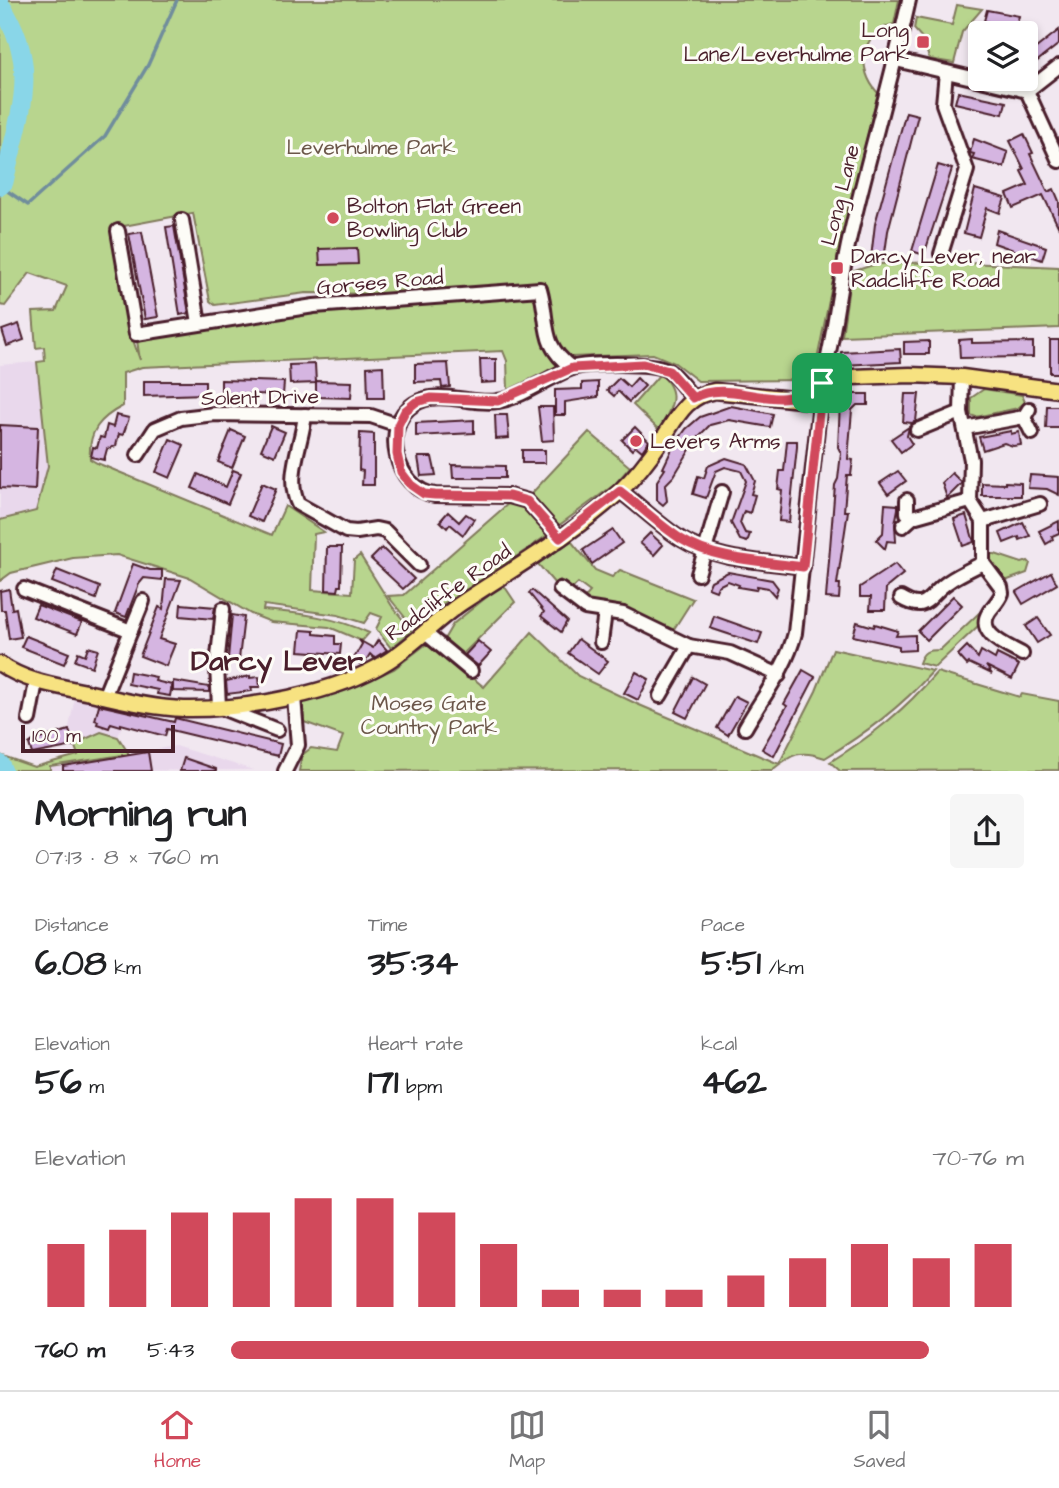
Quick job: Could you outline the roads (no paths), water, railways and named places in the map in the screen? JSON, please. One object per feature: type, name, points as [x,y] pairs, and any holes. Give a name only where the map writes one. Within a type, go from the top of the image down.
[{"type":"main road","points":[[781,398],[801,394],[823,381],[910,375],[962,377],[1059,390]]},
{"type":"main road","name":"Long Lane","points":[[820,402],[823,381]]},
{"type":"main road","points":[[693,398],[703,392],[715,391],[820,402]]},
{"type":"main road","name":"Radcliffe Road","points":[[0,664],[16,675],[36,682],[181,709],[294,697],[365,672],[398,654],[458,605],[560,538],[620,491],[693,398]]},
{"type":"street","name":"Long Lane","points":[[823,381],[834,336],[851,232],[896,61],[909,0]]},
{"type":"street","points":[[896,61],[968,77]]},
{"type":"street","points":[[1038,82],[1059,66]]},
{"type":"street","points":[[942,254],[967,170],[943,104],[946,72]]},
{"type":"street","points":[[1027,91],[1059,161]]},
{"type":"street","points":[[182,220],[199,323]]},
{"type":"street","name":"Gorses Road","points":[[118,231],[136,334],[328,305],[540,289],[550,346],[559,358],[572,368]]},
{"type":"street","points":[[560,538],[527,501],[509,496],[424,494],[411,485],[401,472],[397,454],[398,425],[405,411],[416,402],[431,398],[498,401],[572,368],[643,364],[669,371],[693,398]]},
{"type":"street","points":[[962,377],[961,412],[971,460],[970,501],[983,521],[983,563],[1002,593],[988,614],[987,627],[993,639],[1016,647]]},
{"type":"street","points":[[751,725],[789,657],[795,633],[820,402]]},
{"type":"street","points":[[918,430],[930,418],[961,412]]},
{"type":"street","points":[[965,428],[1027,413],[1032,433]]},
{"type":"street","name":"Solent Drive","points":[[138,455],[155,429],[181,418],[215,414],[371,416],[398,425]]},
{"type":"street","points":[[304,415],[293,471],[298,504],[346,531],[385,531],[419,565]]},
{"type":"street","points":[[620,491],[681,539],[705,550],[803,567]]},
{"type":"street","points":[[698,574],[722,492]]},
{"type":"street","points":[[907,500],[908,522],[970,501]]},
{"type":"street","points":[[983,521],[1027,514],[1040,505]]},
{"type":"street","points":[[901,598],[912,609],[929,601],[946,583],[983,563]]},
{"type":"street","points":[[24,589],[131,631]]},
{"type":"street","points":[[560,589],[577,595],[585,608],[623,614],[689,646],[730,653],[779,675]]},
{"type":"street","points":[[104,696],[143,601]]},
{"type":"street","points":[[223,609],[217,666],[219,707],[277,730]]},
{"type":"street","points":[[601,642],[605,612]]},
{"type":"street","points":[[422,634],[471,671]]},
{"type":"street","points":[[661,687],[689,646]]},
{"type":"street","points":[[29,719],[36,682]]},
{"type":"street","points":[[285,771],[298,745],[294,697]]},
{"type":"waterway","points":[[0,186],[28,205],[105,136],[148,65],[177,0]]},
{"type":"waterway","points":[[0,4],[13,27],[24,71],[20,113],[4,182],[0,186]]},
{"type":"waterway","points":[[0,764],[3,771]]},
{"type":"place","name":"Long Lane/Leverhulme Park","points":[[923,42]]},
{"type":"place","name":"Bolton Flat Green Bowling Club","points":[[333,218]]},
{"type":"place","name":"Darcy Lever, near Radcliffe Road","points":[[837,268]]},
{"type":"place","name":"Levers Arms","points":[[636,441]]},
{"type":"district","name":"Darcy Lever","points":[[277,660]]},
{"type":"park label","name":"Leverhulme Park","points":[[371,147]]},
{"type":"park label","name":"Moses Gate Country Park","points":[[429,715]]}]
